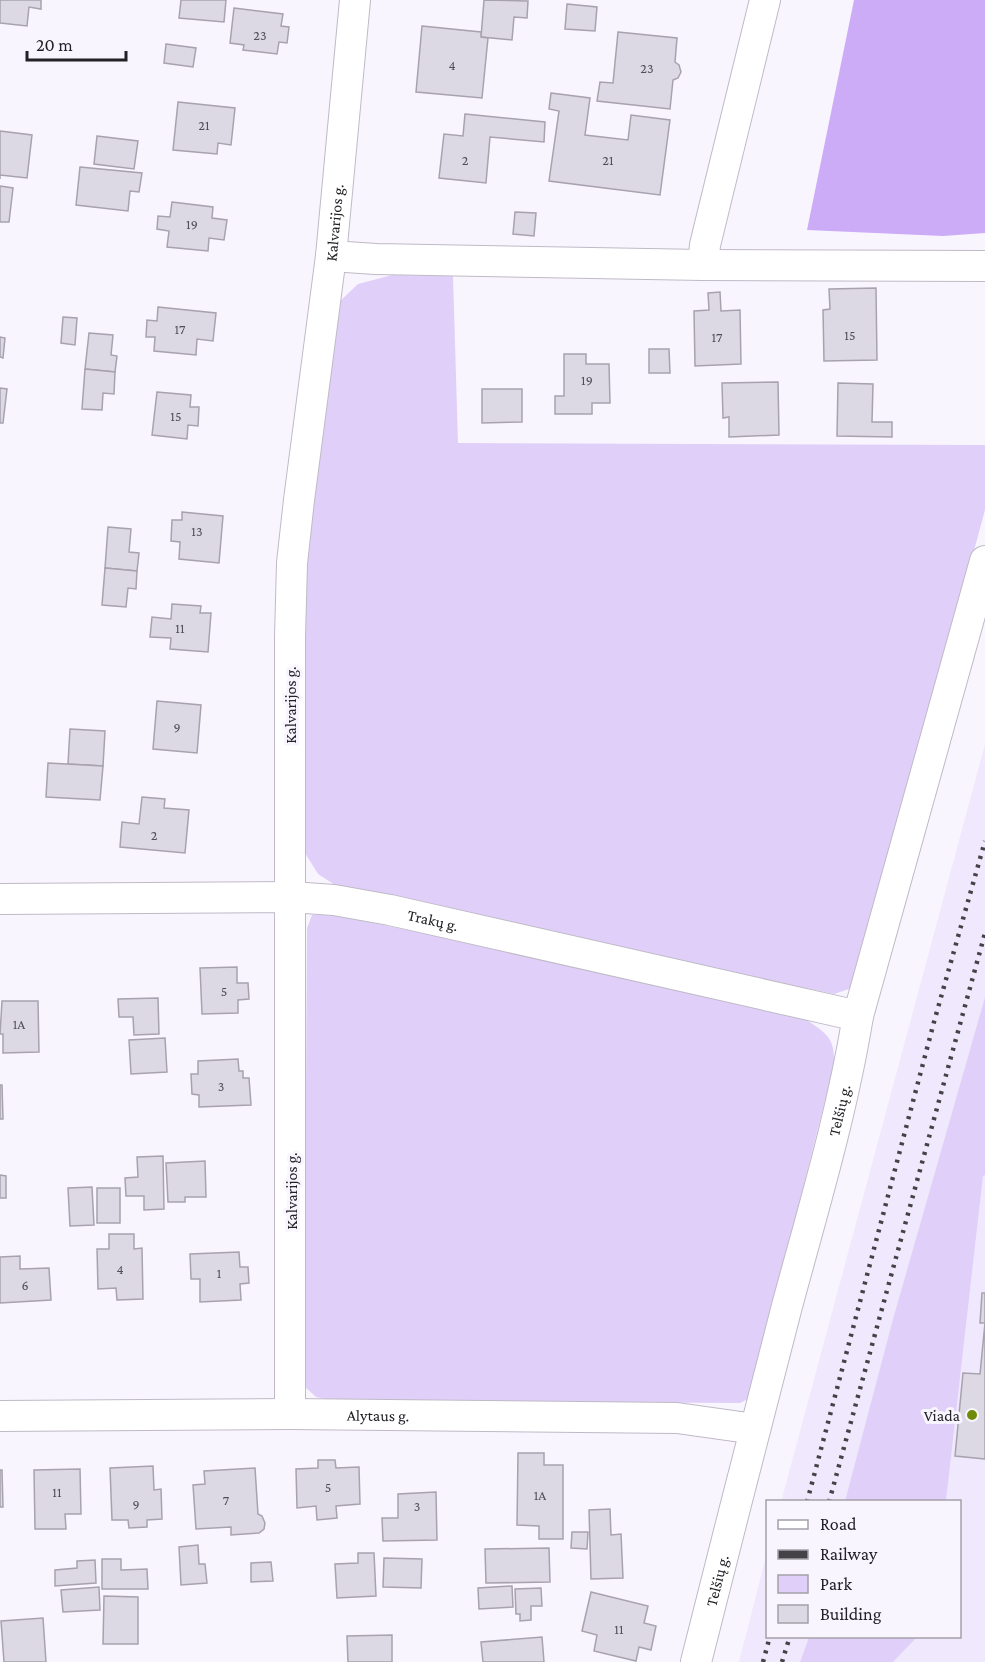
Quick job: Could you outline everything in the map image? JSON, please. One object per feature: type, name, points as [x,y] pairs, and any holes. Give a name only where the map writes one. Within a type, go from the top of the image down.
[{"type":"street","name":"Kalvarijos g.","points":[[291,1414],[290,637],[292,563],[331,256],[355,0]]},
{"type":"street","points":[[703,265],[705,245],[765,0]]},
{"type":"street","points":[[331,256],[376,259],[703,265],[985,266]]},
{"type":"street","name":"Telšių g.","points":[[696,1662],[850,1068],[858,1016],[985,561]]},
{"type":"street","name":"Trakų g.","points":[[0,899],[291,897],[334,900],[390,910],[858,1016]]},
{"type":"street","name":"Alytaus g.","points":[[0,1416],[291,1414],[677,1418],[755,1429]]},
{"type":"shaded area","points":[[854,0],[985,0],[985,233],[943,236],[807,230]]},
{"type":"shaded area","points":[[985,744],[985,997],[893,1319],[845,1500],[782,1500]]},
{"type":"shaded area","points":[[983,1175],[985,1175],[985,1662],[893,1662],[916,1638],[961,1638],[961,1500],[946,1500]]},
{"type":"shaded area","points":[[766,1556],[766,1638],[809,1638],[800,1662],[739,1662]]},
{"type":"green space","points":[[392,275],[453,276],[458,443],[985,445],[985,510],[857,981],[849,989],[834,994],[335,885],[318,874],[305,853],[304,571],[339,302],[358,284]]},
{"type":"green space","points":[[329,914],[561,961],[805,1019],[828,1037],[833,1048],[834,1064],[752,1392],[748,1399],[740,1403],[336,1401],[316,1397],[304,1386],[307,928],[312,915]]},
{"type":"green space","points":[[985,997],[985,1175],[983,1176],[946,1500],[845,1500],[893,1319]]},
{"type":"green space","points":[[808,1638],[916,1638],[893,1662],[800,1662]]},
{"type":"building","points":[[0,0],[41,0],[41,9],[29,7],[27,26],[0,23]]},
{"type":"building","points":[[181,0],[226,0],[224,22],[179,18]]},
{"type":"building","points":[[484,0],[528,1],[527,18],[514,17],[512,40],[481,37]]},
{"type":"building","points":[[567,4],[597,7],[595,31],[565,29]]},
{"type":"building","points":[[234,8],[283,14],[281,26],[289,27],[287,43],[279,42],[277,54],[243,50],[244,45],[230,43]]},
{"type":"building","points":[[422,26],[481,32],[481,37],[488,38],[482,98],[416,92]]},
{"type":"building","points":[[618,32],[677,38],[675,62],[679,65],[681,72],[678,78],[673,80],[670,109],[597,101],[600,82],[613,83]]},
{"type":"building","points":[[166,44],[196,48],[193,67],[164,63]]},
{"type":"building","points":[[551,93],[590,98],[585,135],[628,140],[631,115],[670,120],[660,195],[549,181],[559,111],[549,109]]},
{"type":"building","points":[[178,102],[235,108],[231,145],[218,143],[217,154],[173,150]]},
{"type":"building","points":[[465,114],[545,122],[544,142],[490,137],[486,183],[439,178],[444,134],[463,136]]},
{"type":"building","points":[[0,131],[32,135],[27,178],[0,175]]},
{"type":"building","points":[[97,136],[138,141],[134,169],[94,164]]},
{"type":"building","points":[[80,167],[142,173],[139,192],[130,191],[128,211],[76,205]]},
{"type":"building","points":[[0,186],[13,188],[9,222],[0,222]]},
{"type":"building","points":[[172,202],[213,207],[212,218],[227,220],[224,240],[209,238],[208,251],[167,247],[169,231],[157,229],[158,216],[170,217]]},
{"type":"building","points":[[515,212],[536,213],[534,236],[513,234]]},
{"type":"building","points":[[876,288],[877,360],[824,361],[823,310],[830,309],[829,289]]},
{"type":"building","points":[[720,292],[721,311],[740,310],[741,364],[695,366],[694,311],[709,310],[708,293]]},
{"type":"building","points":[[158,307],[216,313],[213,341],[197,339],[196,355],[154,351],[155,337],[146,337],[147,320],[157,321]]},
{"type":"building","points":[[63,317],[77,318],[75,345],[61,343]]},
{"type":"building","points":[[89,333],[113,335],[111,355],[117,356],[115,372],[85,369]]},
{"type":"building","points":[[0,337],[5,338],[3,358],[0,357]]},
{"type":"building","points":[[649,349],[669,349],[670,373],[649,373]]},
{"type":"building","points":[[564,354],[586,354],[586,364],[609,364],[610,403],[592,403],[592,414],[555,414],[555,396],[564,396]]},
{"type":"building","points":[[85,369],[115,372],[114,394],[103,393],[102,410],[82,409]]},
{"type":"building","points":[[778,382],[779,435],[729,437],[729,417],[723,418],[722,383]]},
{"type":"building","points":[[838,383],[873,384],[872,422],[892,422],[892,437],[837,436]]},
{"type":"building","points":[[0,388],[7,389],[3,423],[0,423]]},
{"type":"building","points":[[482,389],[522,389],[522,422],[482,423]]},
{"type":"building","points":[[157,392],[191,395],[190,407],[199,407],[198,426],[188,425],[187,439],[152,435]]},
{"type":"building","points":[[182,512],[223,516],[219,563],[179,559],[180,542],[171,541],[172,520],[182,520]]},
{"type":"building","points":[[108,527],[131,529],[129,552],[139,553],[137,571],[105,568]]},
{"type":"building","points":[[105,568],[137,571],[136,589],[128,588],[126,607],[102,605]]},
{"type":"building","points":[[172,604],[201,606],[200,613],[211,613],[208,652],[170,649],[171,638],[150,637],[152,617],[171,619]]},
{"type":"building","points":[[157,701],[201,705],[197,753],[153,749]]},
{"type":"building","points":[[70,729],[105,731],[103,766],[68,764]]},
{"type":"building","points":[[48,763],[103,766],[100,800],[46,797]]},
{"type":"building","points":[[142,797],[165,799],[164,808],[189,810],[185,853],[120,847],[122,822],[139,824]]},
{"type":"building","points":[[237,967],[237,983],[248,983],[249,999],[238,1000],[238,1013],[202,1014],[200,968]]},
{"type":"building","points":[[158,998],[159,1034],[134,1035],[133,1017],[119,1017],[118,999]]},
{"type":"building","points":[[2,1001],[38,1001],[39,1052],[3,1053],[3,1034],[0,1034]]},
{"type":"building","points":[[165,1038],[167,1072],[131,1074],[129,1040]]},
{"type":"building","points":[[238,1059],[239,1071],[243,1071],[243,1078],[249,1078],[251,1105],[199,1107],[199,1095],[192,1094],[191,1074],[198,1074],[198,1061]]},
{"type":"building","points":[[0,1085],[2,1085],[3,1119],[0,1119]]},
{"type":"building","points":[[163,1156],[164,1209],[144,1210],[144,1196],[126,1196],[125,1178],[138,1177],[137,1157]]},
{"type":"building","points":[[205,1161],[206,1197],[185,1197],[185,1202],[168,1202],[166,1163]]},
{"type":"building","points":[[0,1175],[6,1176],[6,1198],[0,1198]]},
{"type":"building","points":[[92,1187],[94,1225],[70,1226],[68,1188]]},
{"type":"building","points":[[97,1188],[120,1188],[120,1223],[97,1223]]},
{"type":"building","points":[[109,1234],[134,1234],[134,1249],[142,1248],[143,1299],[117,1300],[116,1288],[98,1289],[97,1249],[109,1249]]},
{"type":"building","points":[[239,1252],[240,1267],[248,1267],[249,1283],[240,1284],[241,1300],[200,1302],[200,1279],[191,1279],[190,1254]]},
{"type":"building","points":[[20,1256],[20,1269],[49,1268],[51,1300],[0,1303],[0,1257]]},
{"type":"building","points":[[982,1293],[985,1293],[985,1323],[980,1323]]},
{"type":"building","name":"Viada","points":[[985,1323],[985,1459],[955,1456],[963,1373],[980,1374]]},
{"type":"building","points":[[518,1453],[544,1453],[544,1465],[563,1465],[563,1539],[539,1539],[539,1526],[517,1525]]},
{"type":"building","points":[[318,1460],[335,1460],[336,1468],[359,1467],[360,1504],[336,1506],[337,1518],[317,1520],[316,1506],[297,1508],[296,1469],[318,1468]]},
{"type":"building","points":[[153,1466],[154,1490],[161,1489],[162,1519],[147,1520],[147,1527],[129,1528],[128,1520],[112,1520],[110,1468]]},
{"type":"building","points":[[255,1468],[258,1514],[262,1516],[265,1523],[264,1529],[259,1533],[231,1535],[231,1527],[196,1529],[193,1485],[205,1484],[204,1471]]},
{"type":"building","points":[[80,1469],[81,1514],[65,1514],[66,1529],[35,1529],[34,1470]]},
{"type":"building","points":[[0,1470],[2,1470],[3,1507],[0,1507]]},
{"type":"building","points":[[436,1492],[437,1540],[383,1541],[382,1518],[398,1518],[398,1494]]},
{"type":"building","points":[[610,1509],[611,1535],[621,1534],[623,1578],[591,1579],[589,1510]]},
{"type":"building","points":[[572,1532],[588,1532],[587,1549],[571,1548]]},
{"type":"building","points":[[198,1545],[199,1564],[205,1564],[207,1583],[181,1585],[179,1547]]},
{"type":"building","points":[[549,1548],[550,1582],[486,1583],[485,1549]]},
{"type":"building","points":[[358,1553],[374,1553],[376,1596],[337,1598],[335,1564],[358,1563]]},
{"type":"building","points":[[384,1558],[422,1559],[421,1588],[383,1587]]},
{"type":"building","points":[[102,1559],[121,1559],[121,1570],[147,1569],[148,1589],[102,1589]]},
{"type":"building","points":[[95,1560],[96,1583],[55,1586],[55,1570],[77,1568],[77,1561]]},
{"type":"building","points":[[271,1562],[273,1581],[251,1582],[251,1563]]},
{"type":"building","points":[[512,1586],[513,1607],[479,1609],[478,1588]]},
{"type":"building","points":[[99,1587],[100,1610],[63,1612],[61,1590]]},
{"type":"building","points":[[541,1588],[542,1606],[531,1606],[531,1620],[520,1621],[520,1614],[516,1614],[515,1589]]},
{"type":"building","points":[[591,1592],[648,1606],[644,1623],[656,1626],[651,1650],[639,1647],[636,1661],[594,1651],[597,1635],[582,1631]]},
{"type":"building","points":[[104,1596],[138,1597],[138,1644],[103,1644]]},
{"type":"building","points":[[43,1618],[46,1662],[4,1662],[1,1621]]},
{"type":"building","points":[[392,1635],[392,1662],[348,1662],[347,1636]]},
{"type":"building","points":[[542,1637],[544,1662],[483,1662],[481,1642]]},
{"type":"railway","points":[[808,1500],[934,1022],[985,841]]},
{"type":"railway","points":[[830,1500],[985,933]]},
{"type":"railway","points":[[763,1662],[769,1638]]},
{"type":"railway","points":[[782,1662],[789,1638]]},
{"type":"place","name":"Viada","points":[[972,1415]]}]
